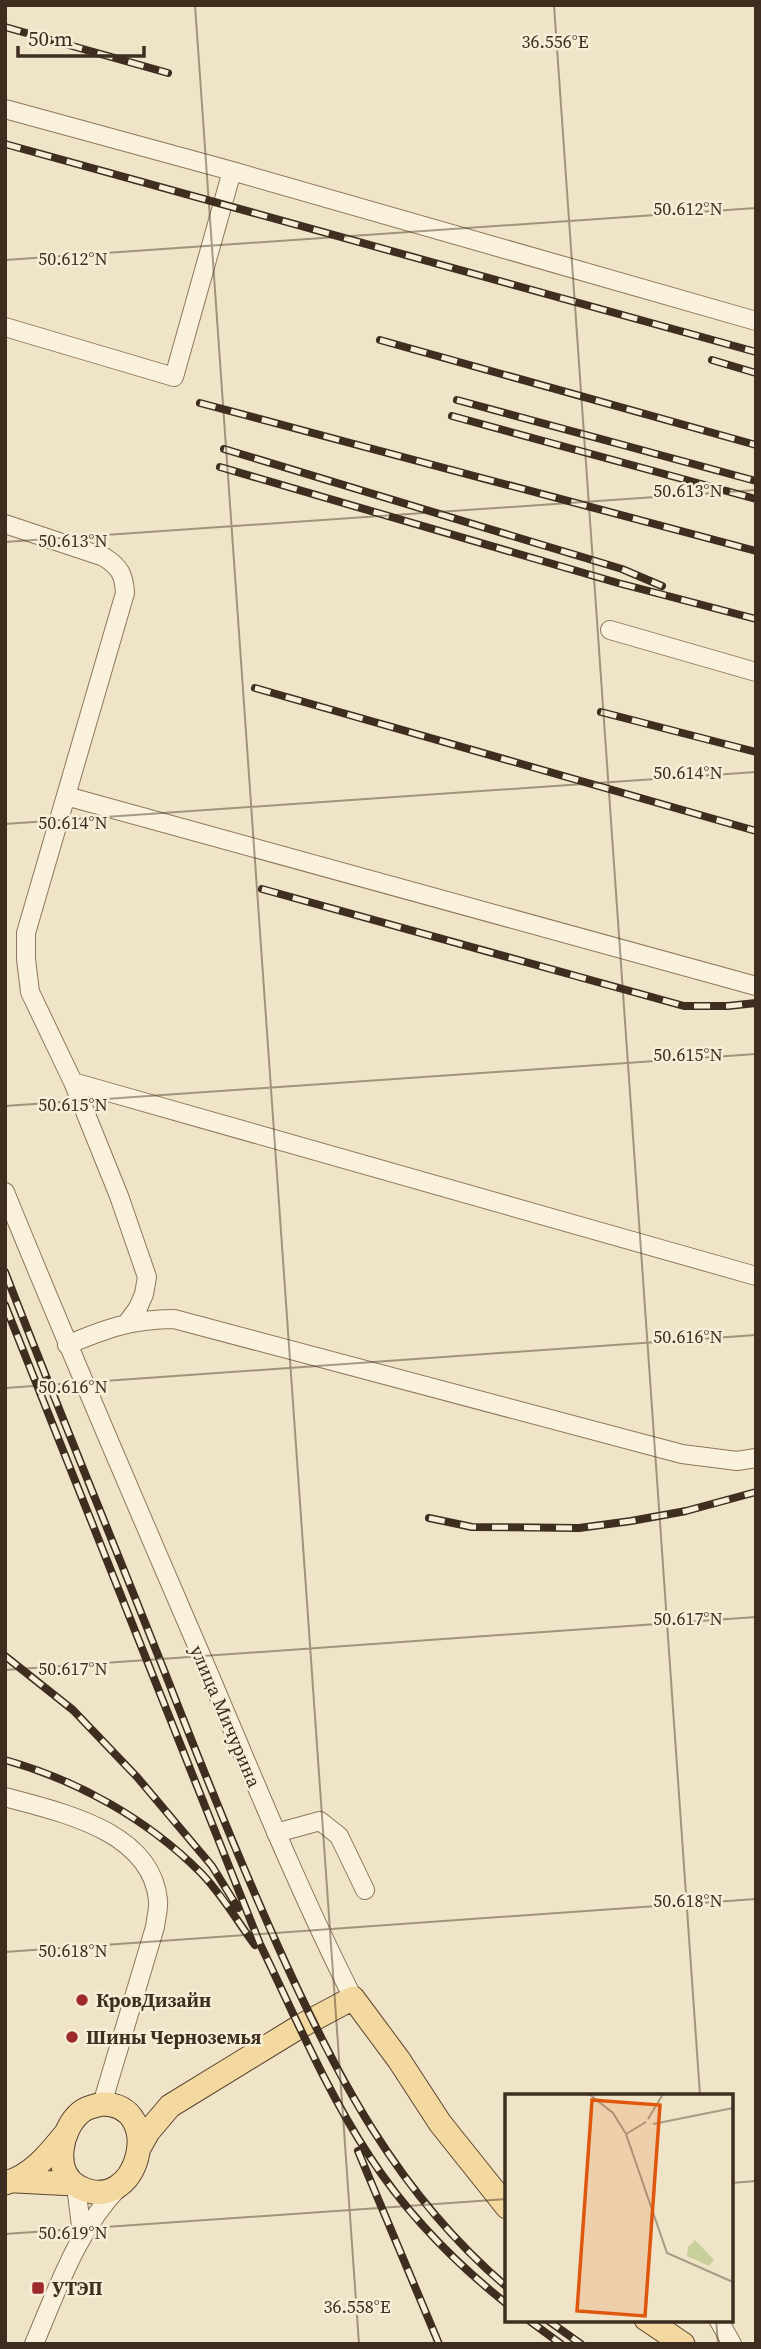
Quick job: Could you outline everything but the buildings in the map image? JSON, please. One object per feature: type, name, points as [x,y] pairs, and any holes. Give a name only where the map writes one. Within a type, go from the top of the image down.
[{"type":"main road","points":[[11,2182],[75,2185],[86,2191],[101,2192],[120,2186],[128,2178],[148,2132],[170,2106],[299,2027],[353,1998]]},
{"type":"main road","name":"улица Мичурина","points":[[353,1998],[399,2060],[440,2123],[505,2204]]},
{"type":"main road","points":[[11,2182],[42,2161],[82,2112],[114,2107],[170,2106]]},
{"type":"main road","points":[[114,2107],[136,2125],[139,2148]]},
{"type":"main road","points":[[67,2132],[63,2145],[63,2164],[75,2185]]},
{"type":"main road","points":[[649,2321],[683,2344]]},
{"type":"street","points":[[5,109],[232,170],[756,321]]},
{"type":"street","points":[[5,327],[174,377],[232,170]]},
{"type":"street","points":[[5,524],[104,557],[116,564],[124,576],[125,593],[26,933],[26,959],[30,992],[73,1082],[119,1196],[147,1278],[138,1308],[127,1323]]},
{"type":"street","points":[[610,630],[756,672]]},
{"type":"street","points":[[66,796],[756,986]]},
{"type":"street","points":[[73,1082],[756,1276]]},
{"type":"street","name":"улица Мичурина","points":[[5,1192],[67,1345],[276,1833],[320,1933],[353,1998]]},
{"type":"street","points":[[67,1345],[127,1323],[145,1319],[174,1319],[682,1454],[737,1461],[756,1458]]},
{"type":"street","points":[[5,1797],[78,1818],[109,1833],[135,1853],[150,1874],[158,1900],[155,1927],[140,1977],[114,2107]]},
{"type":"street","points":[[276,1833],[320,1821],[339,1836],[365,1890]]},
{"type":"street","points":[[75,2185],[82,2234]]},
{"type":"street","points":[[34,2344],[82,2234],[120,2186]]},
{"type":"street","points":[[719,2321],[732,2344]]},
{"type":"railway","points":[[5,27],[168,73]]},
{"type":"railway","points":[[5,144],[756,352]]},
{"type":"railway","points":[[380,340],[756,445]]},
{"type":"railway","points":[[712,360],[756,373]]},
{"type":"railway","points":[[457,400],[756,481]]},
{"type":"railway","points":[[200,403],[756,551]]},
{"type":"railway","points":[[452,416],[756,499]]},
{"type":"railway","points":[[224,449],[622,569],[662,586]]},
{"type":"railway","points":[[220,467],[618,583],[756,619]]},
{"type":"railway","points":[[255,688],[756,831]]},
{"type":"railway","points":[[601,712],[756,752]]},
{"type":"railway","points":[[262,889],[684,1006],[756,1003]]},
{"type":"railway","points":[[5,1272],[221,1813],[276,1942],[321,2038],[372,2128],[401,2171],[468,2251],[505,2285]]},
{"type":"railway","points":[[5,1305],[260,1944],[339,2106],[384,2178],[416,2217],[450,2254],[505,2302]]},
{"type":"railway","points":[[429,1518],[472,1527],[579,1528],[686,1511],[756,1492]]},
{"type":"railway","points":[[5,1656],[73,1710],[137,1777],[212,1866],[238,1908]]},
{"type":"railway","points":[[5,1760],[32,1768],[84,1790],[157,1835],[208,1880],[255,1945]]},
{"type":"railway","points":[[358,2151],[439,2344]]},
{"type":"railway","points":[[530,2321],[561,2344]]},
{"type":"railway","points":[[549,2321],[581,2344]]},
{"type":"place","name":"КровДизайн","points":[[82,2000]]},
{"type":"place","name":"Шины Черноземья","points":[[72,2037]]},
{"type":"place","name":"УТЭП","points":[[38,2288]]}]
